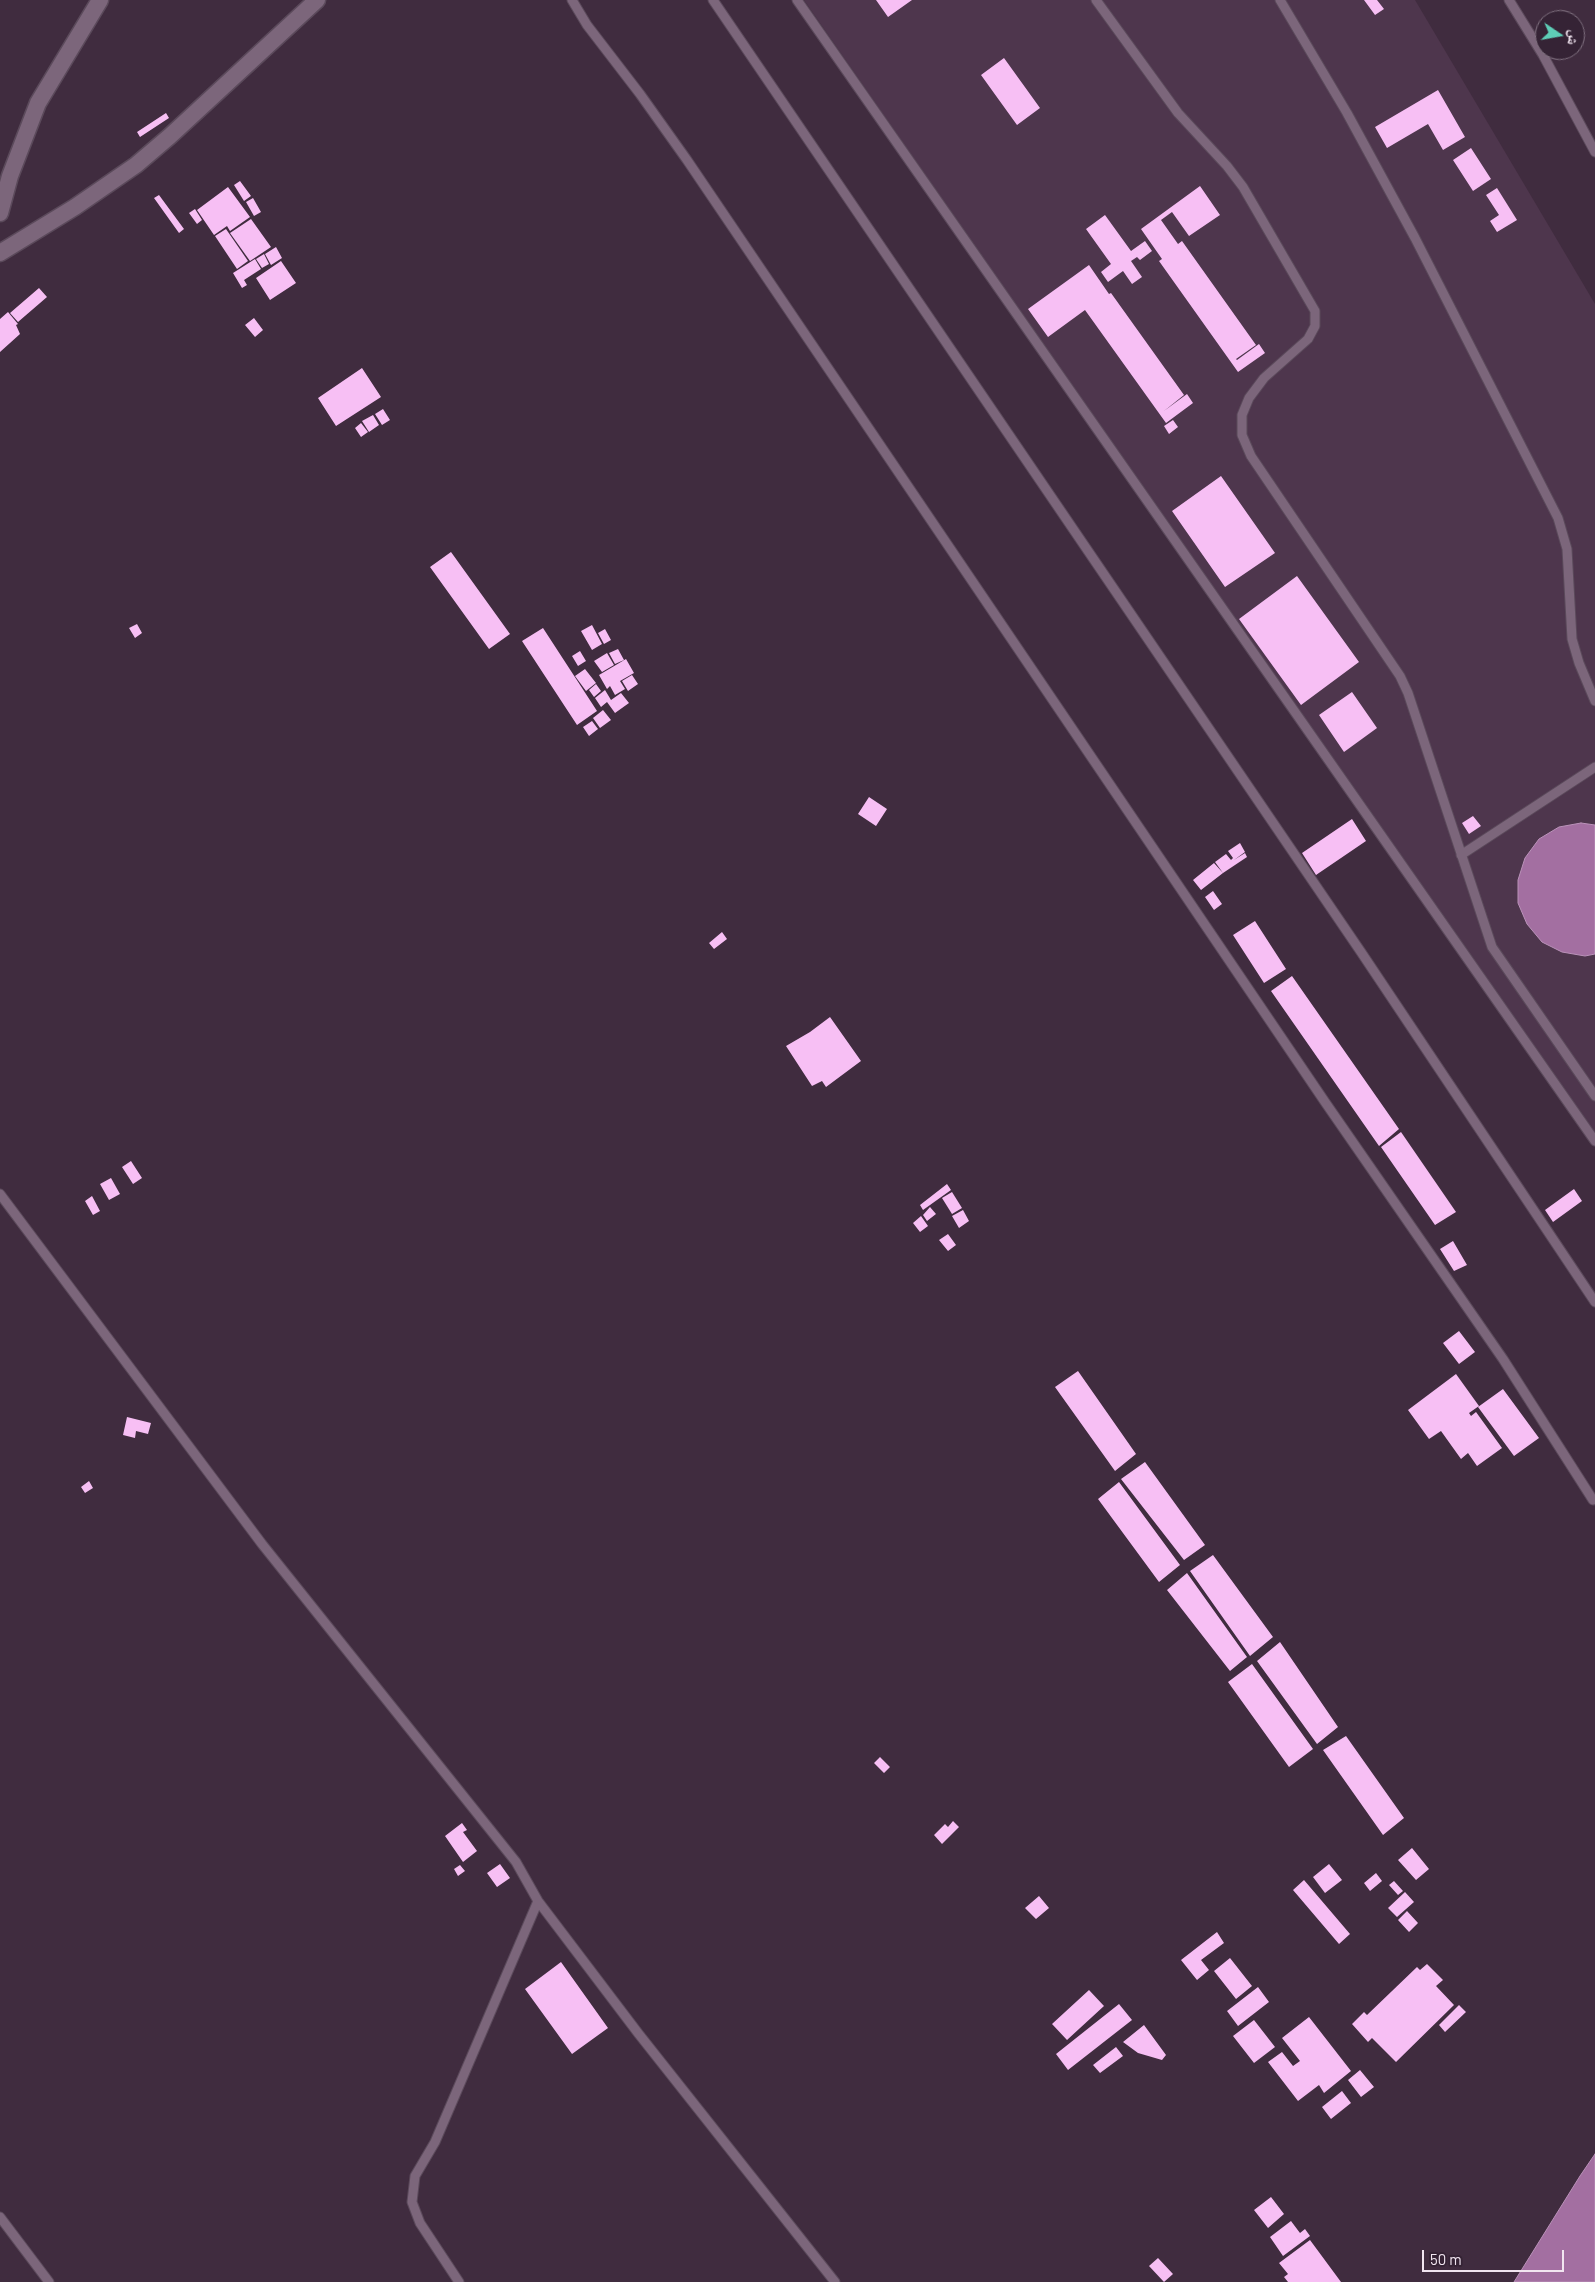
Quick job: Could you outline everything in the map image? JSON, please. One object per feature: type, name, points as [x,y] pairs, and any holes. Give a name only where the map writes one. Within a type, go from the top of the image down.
[{"type":"street","points":[[0,213],[10,176],[38,103],[100,0]]},
{"type":"street","points":[[0,253],[75,207],[136,165],[317,0]]},
{"type":"lane","points":[[572,0],[587,25],[640,94],[687,160],[1325,1102],[1503,1360],[1593,1500]]},
{"type":"lane","points":[[713,0],[1367,960],[1595,1302]]},
{"type":"lane","points":[[797,0],[1595,1141]]},
{"type":"lane","points":[[1096,0],[1178,113],[1227,166],[1243,187],[1315,311],[1316,326],[1308,339],[1264,378],[1249,398],[1242,415],[1242,435],[1251,456],[1400,676],[1408,693],[1492,947],[1595,1096]]},
{"type":"lane","points":[[1280,0],[1347,113],[1406,221],[1558,518],[1568,549],[1572,639],[1579,663],[1595,702]]},
{"type":"lane","points":[[1510,0],[1543,55],[1595,152]]},
{"type":"lane","points":[[1461,854],[1595,767]]},
{"type":"lane","points":[[0,1194],[262,1544],[516,1862],[538,1901],[638,2033],[835,2282]]},
{"type":"lane","points":[[459,2282],[420,2223],[412,2202],[415,2176],[435,2142],[538,1901]]},
{"type":"lane","points":[[0,2217],[49,2282]]},
{"type":"shaded area","points":[[804,0],[1415,0],[1595,304],[1595,1139]]},
{"type":"shaded area","points":[[1581,823],[1595,825],[1595,954],[1585,956],[1562,952],[1542,942],[1527,924],[1518,903],[1518,880],[1525,858],[1539,839],[1559,827]]},
{"type":"shaded area","points":[[1595,2154],[1595,2282],[1514,2282],[1580,2176]]},
{"type":"building","points":[[876,0],[912,0],[888,17]]},
{"type":"building","points":[[1364,0],[1377,0],[1384,9],[1375,15]]},
{"type":"building","points":[[1004,58],[1040,108],[1017,125],[981,75]]},
{"type":"building","points":[[1438,90],[1465,137],[1443,150],[1428,124],[1387,148],[1375,127]]},
{"type":"building","points":[[166,113],[169,118],[140,137],[137,132]]},
{"type":"building","points":[[1471,148],[1491,179],[1473,191],[1453,160]]},
{"type":"building","points":[[240,181],[251,196],[244,201],[234,185]]},
{"type":"building","points":[[1200,186],[1220,215],[1189,236],[1172,212],[1161,220],[1178,244],[1182,241],[1256,345],[1236,359],[1259,344],[1265,353],[1238,372],[1159,261],[1162,259],[1141,229]]},
{"type":"building","points":[[228,187],[250,217],[230,231],[227,226],[214,235],[197,210]]},
{"type":"building","points":[[1497,188],[1517,220],[1497,232],[1490,221],[1499,215],[1486,195]]},
{"type":"building","points":[[159,195],[184,229],[179,233],[154,198]]},
{"type":"building","points":[[253,198],[261,212],[254,216],[246,202]]},
{"type":"building","points":[[195,209],[202,220],[197,224],[189,213]]},
{"type":"building","points":[[1105,215],[1131,251],[1145,241],[1152,251],[1140,260],[1137,257],[1131,261],[1142,277],[1132,284],[1123,271],[1108,282],[1101,272],[1111,264],[1086,229]]},
{"type":"building","points":[[251,219],[271,247],[250,261],[230,233]]},
{"type":"building","points":[[226,229],[248,261],[237,269],[215,236]]},
{"type":"building","points":[[276,247],[282,258],[271,265],[265,254]]},
{"type":"building","points":[[264,254],[269,264],[262,268],[256,259]]},
{"type":"building","points":[[255,259],[261,269],[244,280],[247,285],[242,288],[233,273]]},
{"type":"building","points":[[281,261],[296,283],[270,300],[256,278]]},
{"type":"building","points":[[1089,265],[1184,395],[1164,411],[1187,394],[1193,403],[1166,423],[1085,310],[1048,337],[1028,309]]},
{"type":"building","points":[[39,288],[47,297],[18,322],[10,313]]},
{"type":"building","points":[[8,312],[18,324],[16,325],[20,334],[0,352],[0,319]]},
{"type":"building","points":[[254,318],[263,330],[255,337],[245,325]]},
{"type":"building","points":[[362,368],[381,397],[336,426],[318,398]]},
{"type":"building","points":[[383,409],[390,420],[382,425],[375,414]]},
{"type":"building","points":[[373,415],[379,425],[369,432],[362,421]]},
{"type":"building","points":[[1173,420],[1178,427],[1169,434],[1164,426]]},
{"type":"building","points":[[361,423],[368,432],[361,437],[355,428]]},
{"type":"building","points":[[1221,476],[1275,553],[1225,587],[1172,511]]},
{"type":"building","points":[[451,552],[510,634],[489,649],[430,567]]},
{"type":"building","points":[[1297,576],[1359,662],[1301,705],[1239,619]]},
{"type":"building","points":[[137,624],[142,633],[135,638],[129,628]]},
{"type":"building","points":[[592,625],[602,644],[592,650],[581,631]]},
{"type":"building","points":[[543,628],[597,711],[577,725],[522,641]]},
{"type":"building","points":[[605,629],[611,640],[604,644],[598,633]]},
{"type":"building","points":[[618,649],[624,660],[615,664],[609,653]]},
{"type":"building","points":[[580,651],[586,661],[578,666],[572,656]]},
{"type":"building","points":[[607,653],[614,665],[602,672],[594,661]]},
{"type":"building","points":[[626,659],[634,673],[620,681],[625,689],[615,695],[610,686],[607,689],[599,675]]},
{"type":"building","points":[[585,669],[596,683],[586,691],[575,676]]},
{"type":"building","points":[[632,675],[638,684],[628,691],[622,681]]},
{"type":"building","points":[[596,684],[601,691],[594,697],[589,690]]},
{"type":"building","points":[[605,690],[611,700],[621,693],[629,703],[615,713],[607,702],[601,707],[595,698]]},
{"type":"building","points":[[1352,692],[1377,728],[1344,752],[1319,715]]},
{"type":"building","points":[[603,710],[611,720],[600,728],[593,718]]},
{"type":"building","points":[[592,721],[598,729],[589,736],[583,727]]},
{"type":"building","points":[[869,797],[887,809],[876,826],[858,814]]},
{"type":"building","points":[[1473,816],[1481,826],[1469,834],[1462,823]]},
{"type":"building","points":[[1352,819],[1366,841],[1316,875],[1302,853]]},
{"type":"building","points":[[1240,843],[1245,852],[1234,860],[1245,853],[1247,857],[1223,873],[1215,862],[1226,854],[1231,860],[1233,858],[1228,851]]},
{"type":"building","points":[[1214,863],[1223,873],[1201,890],[1193,880]]},
{"type":"building","points":[[1213,891],[1222,904],[1214,910],[1205,897]]},
{"type":"building","points":[[1255,921],[1286,969],[1264,983],[1233,935]]},
{"type":"building","points":[[722,932],[727,939],[714,949],[709,943]]},
{"type":"building","points":[[1292,976],[1399,1129],[1379,1146],[1271,991]]},
{"type":"building","points":[[830,1017],[861,1061],[826,1087],[822,1081],[812,1086],[786,1046],[810,1032]]},
{"type":"building","points":[[1401,1132],[1456,1212],[1435,1225],[1381,1147]]},
{"type":"building","points":[[131,1161],[142,1178],[133,1184],[122,1167]]},
{"type":"building","points":[[111,1178],[120,1194],[109,1200],[100,1184]]},
{"type":"building","points":[[947,1184],[951,1190],[923,1210],[920,1205]]},
{"type":"building","points":[[1574,1189],[1582,1201],[1553,1222],[1545,1210]]},
{"type":"building","points":[[952,1192],[962,1208],[952,1214],[942,1198]]},
{"type":"building","points":[[92,1196],[100,1211],[93,1215],[85,1201]]},
{"type":"building","points":[[930,1207],[936,1214],[927,1221],[923,1215]]},
{"type":"building","points":[[963,1210],[969,1221],[959,1228],[952,1216]]},
{"type":"building","points":[[921,1216],[928,1226],[920,1232],[913,1223]]},
{"type":"building","points":[[948,1234],[956,1245],[948,1251],[939,1240]]},
{"type":"building","points":[[1453,1241],[1467,1265],[1454,1271],[1440,1249]]},
{"type":"building","points":[[1459,1331],[1475,1352],[1459,1364],[1443,1343]]},
{"type":"building","points":[[1078,1371],[1136,1454],[1115,1471],[1055,1387]]},
{"type":"building","points":[[1456,1374],[1479,1406],[1469,1413],[1471,1416],[1476,1412],[1502,1448],[1477,1466],[1468,1453],[1461,1459],[1441,1431],[1429,1439],[1408,1410]]},
{"type":"building","points":[[1503,1389],[1539,1438],[1514,1456],[1478,1407]]},
{"type":"building","points":[[127,1417],[151,1423],[148,1434],[136,1431],[135,1438],[123,1435]]},
{"type":"building","points":[[1145,1462],[1205,1545],[1184,1560],[1121,1479]]},
{"type":"building","points":[[89,1481],[93,1488],[85,1493],[81,1487]]},
{"type":"building","points":[[1119,1482],[1180,1565],[1159,1582],[1098,1499]]},
{"type":"building","points":[[1213,1555],[1273,1637],[1250,1656],[1190,1571]]},
{"type":"building","points":[[1187,1573],[1247,1657],[1230,1671],[1167,1590]]},
{"type":"building","points":[[1280,1642],[1338,1727],[1317,1744],[1257,1661]]},
{"type":"building","points":[[1252,1664],[1313,1749],[1289,1767],[1228,1682]]},
{"type":"building","points":[[1346,1736],[1404,1818],[1383,1835],[1323,1750]]},
{"type":"building","points":[[880,1757],[890,1767],[884,1773],[874,1763]]},
{"type":"building","points":[[953,1821],[959,1827],[942,1844],[934,1835],[945,1824],[948,1827]]},
{"type":"building","points":[[462,1823],[467,1830],[463,1832],[477,1851],[463,1862],[445,1836]]},
{"type":"building","points":[[1412,1848],[1429,1869],[1416,1880],[1398,1860]]},
{"type":"building","points":[[500,1864],[510,1878],[497,1887],[487,1873]]},
{"type":"building","points":[[1329,1864],[1342,1880],[1325,1893],[1313,1877]]},
{"type":"building","points":[[460,1865],[465,1871],[458,1876],[454,1869]]},
{"type":"building","points":[[1376,1873],[1382,1881],[1370,1891],[1364,1883]]},
{"type":"building","points":[[1304,1880],[1350,1934],[1339,1944],[1293,1890]]},
{"type":"building","points":[[1394,1881],[1403,1891],[1398,1895],[1389,1885]]},
{"type":"building","points":[[1405,1892],[1414,1902],[1397,1917],[1388,1908]]},
{"type":"building","points":[[1039,1896],[1049,1908],[1036,1919],[1025,1908]]},
{"type":"building","points":[[1407,1911],[1418,1923],[1409,1932],[1398,1920]]},
{"type":"building","points":[[1217,1932],[1224,1943],[1201,1960],[1209,1970],[1197,1980],[1181,1960]]},
{"type":"building","points":[[1230,1958],[1252,1986],[1236,1999],[1214,1971]]},
{"type":"building","points":[[561,1962],[608,2028],[572,2054],[525,1989]]},
{"type":"building","points":[[1427,1964],[1443,1980],[1436,1986],[1454,2005],[1396,2062],[1372,2038],[1368,2042],[1352,2024],[1364,2012],[1367,2015],[1417,1967],[1420,1970]]},
{"type":"building","points":[[1258,1987],[1269,2002],[1238,2026],[1227,2011]]},
{"type":"building","points":[[1089,1990],[1104,2006],[1067,2040],[1052,2024]]},
{"type":"building","points":[[1119,2004],[1132,2020],[1068,2070],[1056,2054]]},
{"type":"building","points":[[1459,2005],[1466,2012],[1445,2032],[1439,2025]]},
{"type":"building","points":[[1309,2017],[1351,2071],[1324,2093],[1319,2085],[1298,2101],[1268,2062],[1282,2052],[1293,2066],[1300,2061],[1282,2038]]},
{"type":"building","points":[[1254,2020],[1275,2047],[1254,2063],[1233,2036]]},
{"type":"building","points":[[1144,2025],[1166,2055],[1162,2060],[1138,2053],[1123,2042]]},
{"type":"building","points":[[1116,2047],[1123,2056],[1100,2073],[1093,2065]]},
{"type":"building","points":[[1360,2070],[1374,2087],[1361,2097],[1348,2080]]},
{"type":"building","points":[[1342,2091],[1351,2103],[1331,2119],[1322,2107]]},
{"type":"building","points":[[1271,2197],[1284,2214],[1268,2228],[1254,2210]]},
{"type":"building","points":[[1291,2221],[1300,2233],[1305,2229],[1310,2236],[1283,2256],[1270,2237]]},
{"type":"building","points":[[1310,2240],[1341,2282],[1288,2282],[1284,2277],[1288,2274],[1279,2263]]},
{"type":"building","points":[[1158,2258],[1173,2274],[1164,2282],[1149,2266]]}]
